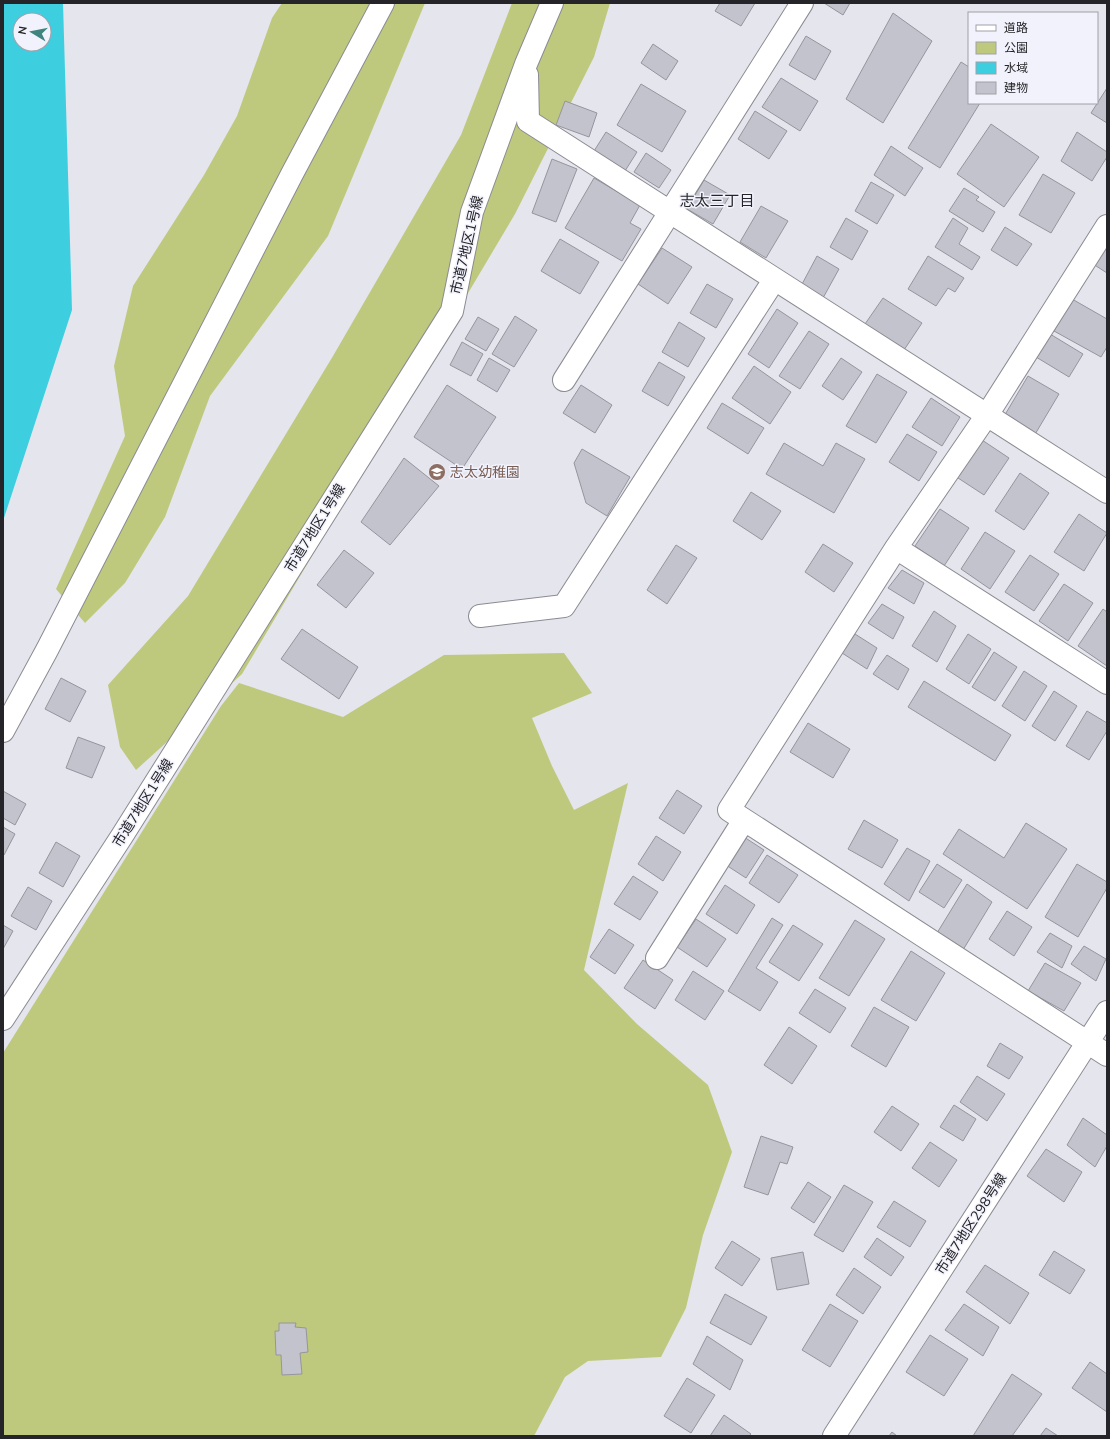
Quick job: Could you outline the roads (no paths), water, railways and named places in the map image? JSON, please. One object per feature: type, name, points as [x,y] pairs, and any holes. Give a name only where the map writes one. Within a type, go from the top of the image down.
[{"type":"street","points":[[3,731],[48,650],[292,174],[383,3]]},
{"type":"street","name":"市道7地区1号線","points":[[3,1019],[122,836],[452,311],[472,212],[526,64],[552,3]]},
{"type":"street","points":[[564,380],[672,212],[802,3]]},
{"type":"street","points":[[526,64],[528,120],[672,212],[774,280],[1107,492]]},
{"type":"street","points":[[1107,226],[987,415],[896,548],[729,810],[1107,1055]]},
{"type":"street","points":[[480,616],[564,606],[774,280]]},
{"type":"street","points":[[896,548],[1107,684]]},
{"type":"street","points":[[657,958],[744,820]]},
{"type":"street","name":"市道7地区298号線","points":[[834,1436],[1107,1012]]},
{"type":"water","points":[[3,3],[63,3],[72,310],[3,521]]},
{"type":"place","name":"志太幼稚園","points":[[437,472]]},
{"type":"district","name":"志太三丁目","points":[[717,201]]}]
